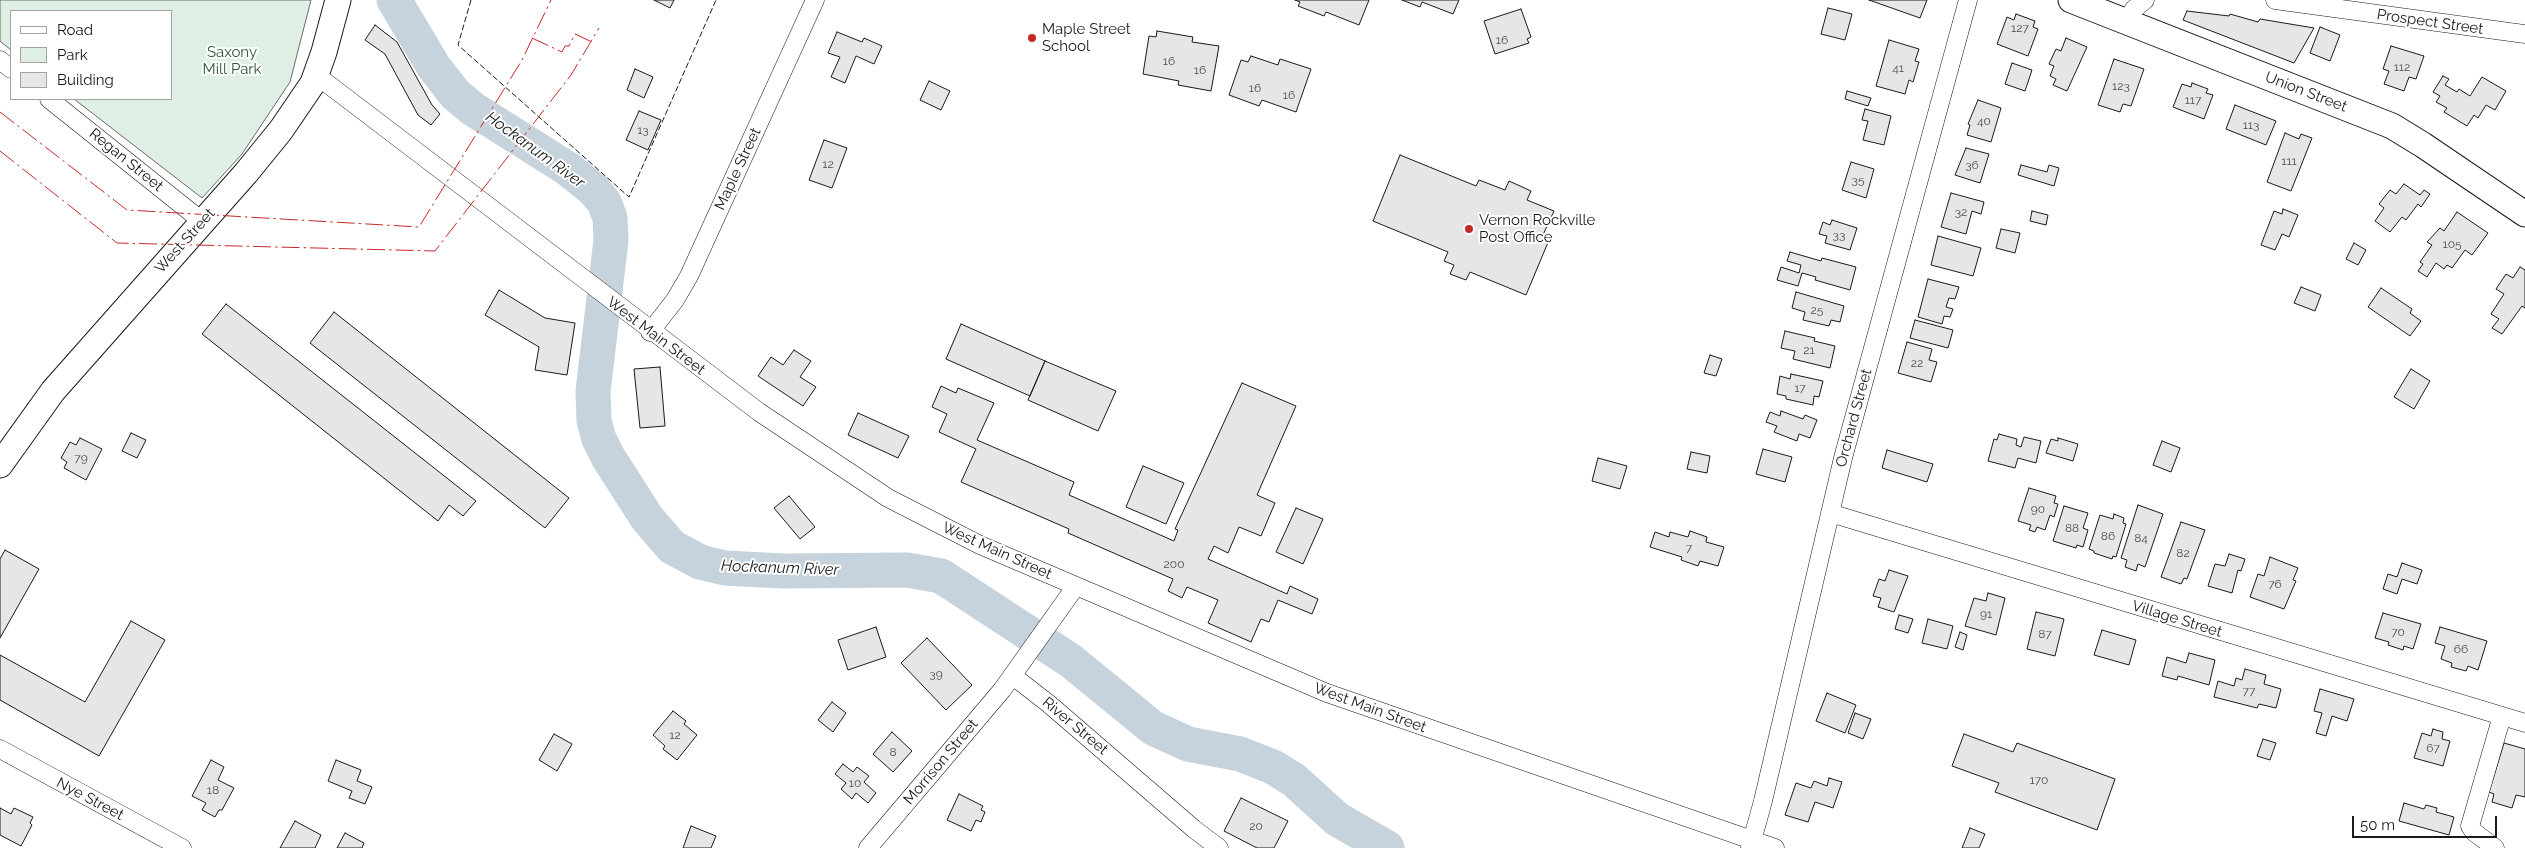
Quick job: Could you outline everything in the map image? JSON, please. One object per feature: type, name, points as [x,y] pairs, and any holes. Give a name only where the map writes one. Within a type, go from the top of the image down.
[{"type":"main road","name":"West Street","points":[[0,465],[53,391],[203,222],[281,130],[306,95],[316,75],[338,0]]},
{"type":"main road","name":"Union Street","points":[[2071,0],[2392,126],[2423,144],[2525,214]]},
{"type":"street","name":"Maple Street","points":[[650,332],[675,300],[689,276],[815,0]]},
{"type":"street","name":"Orchard Street","points":[[1751,844],[1830,513],[1968,0]]},
{"type":"street","points":[[2126,22],[2134,9],[2145,0]]},
{"type":"street","name":"Prospect Street","points":[[2286,1],[2525,34]]},
{"type":"street","points":[[0,60],[10,68]]},
{"type":"street","name":"West Main Street","points":[[316,75],[650,332],[796,439],[888,498],[980,545],[1360,706],[1751,844],[1775,848]]},
{"type":"street","name":"Regan Street","points":[[50,100],[203,222]]},
{"type":"street","name":"Village Street","points":[[1830,513],[2525,723]]},
{"type":"street","points":[[1013,676],[1076,586]]},
{"type":"street","name":"Morrison Street","points":[[868,848],[1013,676]]},
{"type":"street","name":"River Street","points":[[1013,676],[1049,704],[1194,829],[1219,848]]},
{"type":"street","points":[[2495,848],[2474,832],[2470,826],[2502,716]]},
{"type":"street","name":"Nye Street","points":[[0,749],[182,848]]},
{"type":"green space","name":"Saxony Mill Park","points":[[0,0],[311,0],[290,82],[242,154],[202,198],[75,100],[172,100],[172,10],[10,10],[10,49],[0,41]]},
{"type":"building","points":[[654,0],[674,0],[670,8]]},
{"type":"building","points":[[1295,0],[1369,0],[1359,25],[1326,12],[1324,16],[1298,6],[1300,2]]},
{"type":"building","points":[[1402,0],[1459,0],[1453,14],[1422,2],[1420,7]]},
{"type":"building","points":[[1869,0],[1927,0],[1920,18]]},
{"type":"building","points":[[1828,8],[1852,14],[1845,40],[1821,34]]},
{"type":"building","points":[[1521,9],[1531,37],[1527,39],[1529,43],[1495,54],[1484,21]]},
{"type":"building","points":[[2187,11],[2229,16],[2230,14],[2258,22],[2260,19],[2314,28],[2294,63],[2183,20]]},
{"type":"building","points":[[2016,14],[2035,21],[2033,27],[2038,29],[2028,56],[1997,44],[2007,17],[2014,20]]},
{"type":"building","points":[[375,25],[397,42],[432,105],[440,114],[431,125],[418,115],[385,54],[365,40]]},
{"type":"building","points":[[2320,27],[2340,35],[2330,61],[2310,53]]},
{"type":"building","points":[[1157,31],[1193,37],[1192,42],[1219,46],[1211,91],[1178,85],[1179,81],[1143,74],[1149,36],[1156,37]]},
{"type":"building","points":[[837,32],[862,42],[864,38],[882,46],[874,64],[856,56],[845,83],[831,77],[840,57],[828,53]]},
{"type":"building","points":[[2066,38],[2087,47],[2067,91],[2053,85],[2056,79],[2050,76],[2054,66],[2049,64],[2056,49],[2061,51]]},
{"type":"building","points":[[1889,40],[1919,49],[1915,61],[1919,62],[1913,82],[1909,80],[1905,94],[1876,86]]},
{"type":"building","points":[[2391,46],[2424,56],[2416,79],[2409,77],[2404,91],[2384,84],[2389,71],[2383,69]]},
{"type":"building","points":[[1251,56],[1278,65],[1280,59],[1311,69],[1296,112],[1262,100],[1259,106],[1229,95],[1241,60],[1248,62]]},
{"type":"building","points":[[2114,59],[2144,69],[2131,106],[2123,104],[2120,112],[2098,105]]},
{"type":"building","points":[[2012,63],[2032,70],[2025,91],[2005,84]]},
{"type":"building","points":[[635,69],[653,77],[644,98],[627,90]]},
{"type":"building","points":[[2443,76],[2449,79],[2445,85],[2457,92],[2459,89],[2470,96],[2482,77],[2506,91],[2495,110],[2486,105],[2478,118],[2474,115],[2467,126],[2444,112],[2447,108],[2436,102],[2440,96],[2433,92]]},
{"type":"building","points":[[929,81],[950,91],[941,110],[920,100]]},
{"type":"building","points":[[2192,83],[2208,89],[2206,93],[2213,95],[2204,119],[2173,107],[2182,84],[2191,87]]},
{"type":"building","points":[[1847,91],[1871,98],[1868,106],[1845,99]]},
{"type":"building","points":[[1978,100],[2001,108],[1991,142],[1967,135],[1970,125],[1968,124]]},
{"type":"building","points":[[2235,105],[2276,121],[2266,145],[2226,129]]},
{"type":"building","points":[[1865,109],[1891,116],[1884,145],[1863,140],[1868,121],[1862,120]]},
{"type":"building","points":[[639,111],[661,120],[648,150],[626,140]]},
{"type":"building","points":[[2285,133],[2299,139],[2301,134],[2312,138],[2291,191],[2267,182]]},
{"type":"building","points":[[824,140],[847,148],[832,188],[809,180]]},
{"type":"building","points":[[1966,148],[1989,154],[1980,183],[1955,175]]},
{"type":"building","name":"Vernon Rockville Post Office","points":[[1400,155],[1476,186],[1479,180],[1505,190],[1509,181],[1531,191],[1527,200],[1554,211],[1542,237],[1549,240],[1526,295],[1470,272],[1466,280],[1450,274],[1454,265],[1444,261],[1448,252],[1373,221]]},
{"type":"building","points":[[1851,162],[1874,169],[1866,198],[1842,190]]},
{"type":"building","points":[[2021,165],[2047,172],[2049,165],[2059,168],[2054,186],[2018,175]]},
{"type":"building","points":[[2404,184],[2420,195],[2424,190],[2430,194],[2421,207],[2418,204],[2406,220],[2402,217],[2390,232],[2375,221],[2384,208],[2379,204],[2390,190],[2396,194]]},
{"type":"building","points":[[1951,193],[1984,202],[1981,214],[1972,211],[1966,234],[1941,227]]},
{"type":"building","points":[[2283,209],[2298,215],[2289,237],[2282,234],[2275,250],[2261,245],[2274,211],[2282,214]]},
{"type":"building","points":[[2032,211],[2048,215],[2046,225],[2030,221]]},
{"type":"building","points":[[2457,212],[2488,233],[2472,255],[2465,250],[2452,268],[2447,265],[2444,269],[2436,263],[2427,277],[2418,271],[2423,264],[2420,262],[2432,245],[2427,242],[2440,228],[2444,231]]},
{"type":"building","points":[[1832,220],[1857,228],[1850,250],[1825,243],[1827,236],[1819,234],[1823,222],[1830,225]]},
{"type":"building","points":[[2001,229],[2020,233],[2015,253],[1996,248]]},
{"type":"building","points":[[1938,236],[1981,248],[1973,276],[1931,265]]},
{"type":"building","points":[[2354,243],[2366,250],[2358,265],[2346,259]]},
{"type":"building","points":[[1790,252],[1821,261],[1822,258],[1856,267],[1850,290],[1815,280],[1816,277],[1802,273],[1798,286],[1777,280],[1781,267],[1799,273],[1801,265],[1787,261]]},
{"type":"building","points":[[2520,267],[2525,270],[2525,308],[2522,306],[2502,334],[2492,328],[2499,319],[2491,314],[2504,294],[2496,289],[2506,274],[2513,278]]},
{"type":"building","points":[[1928,279],[1959,287],[1955,299],[1949,298],[1946,307],[1953,309],[1950,317],[1944,316],[1942,324],[1918,317]]},
{"type":"building","points":[[2301,287],[2321,295],[2315,311],[2294,303]]},
{"type":"building","points":[[2381,288],[2412,309],[2410,313],[2421,321],[2410,336],[2368,307]]},
{"type":"building","points":[[499,290],[545,318],[575,323],[567,375],[535,370],[539,347],[485,315]]},
{"type":"building","points":[[1796,292],[1844,306],[1840,322],[1831,320],[1829,326],[1803,320],[1805,312],[1792,308]]},
{"type":"building","points":[[226,304],[476,501],[463,516],[449,505],[438,521],[202,334]]},
{"type":"building","points":[[334,312],[569,498],[545,528],[310,343]]},
{"type":"building","points":[[1915,320],[1953,330],[1948,348],[1910,338]]},
{"type":"building","points":[[961,324],[1045,361],[1030,396],[946,359]]},
{"type":"building","points":[[1785,331],[1815,338],[1814,341],[1835,346],[1830,368],[1793,359],[1795,351],[1781,348]]},
{"type":"building","points":[[1907,342],[1932,349],[1929,360],[1937,362],[1931,382],[1898,373]]},
{"type":"building","points":[[794,350],[811,361],[800,377],[816,387],[803,406],[758,376],[771,357],[783,365]]},
{"type":"building","points":[[1710,355],[1722,359],[1716,376],[1704,373]]},
{"type":"building","points":[[1045,361],[1116,391],[1098,431],[1028,400]]},
{"type":"building","points":[[660,367],[665,426],[640,428],[634,369]]},
{"type":"building","points":[[2411,369],[2430,381],[2414,409],[2394,397]]},
{"type":"building","points":[[1791,374],[1823,381],[1819,397],[1814,396],[1813,405],[1786,399],[1786,396],[1777,394],[1780,376],[1790,379]]},
{"type":"building","points":[[1242,383],[1296,406],[1257,495],[1275,503],[1261,536],[1239,527],[1228,553],[1214,546],[1208,559],[1287,594],[1290,586],[1318,599],[1312,614],[1278,600],[1269,622],[1261,619],[1251,642],[1208,623],[1218,600],[1187,587],[1182,598],[1168,591],[1173,579],[1068,533],[1069,529],[961,482],[976,449],[939,432],[947,414],[932,407],[941,386],[956,393],[958,388],[994,403],[977,440],[1074,482],[1069,495],[1174,541],[1178,530],[1175,529]]},
{"type":"building","points":[[1781,411],[1803,419],[1805,415],[1817,420],[1810,438],[1799,434],[1797,441],[1774,432],[1777,426],[1766,422],[1770,412],[1780,416]]},
{"type":"building","points":[[858,413],[909,436],[898,458],[848,435]]},
{"type":"building","points":[[131,433],[146,440],[137,458],[122,451]]},
{"type":"building","points":[[1999,434],[2017,439],[2016,445],[2021,447],[2024,437],[2041,441],[2036,463],[2018,458],[2015,468],[1988,461],[1994,439],[1997,440]]},
{"type":"building","points":[[80,438],[102,449],[86,480],[64,468],[67,462],[61,458],[70,442],[76,445]]},
{"type":"building","points":[[2058,438],[2078,444],[2073,461],[2046,453],[2051,439],[2058,441]]},
{"type":"building","points":[[2162,441],[2180,448],[2171,472],[2153,465]]},
{"type":"building","points":[[1763,449],[1792,457],[1785,482],[1756,474]]},
{"type":"building","points":[[1887,450],[1933,464],[1927,482],[1882,468]]},
{"type":"building","points":[[1691,452],[1710,456],[1707,473],[1687,469]]},
{"type":"building","points":[[1598,458],[1627,466],[1620,489],[1592,481]]},
{"type":"building","points":[[1143,466],[1184,483],[1166,524],[1126,507]]},
{"type":"building","points":[[2029,488],[2056,496],[2054,503],[2058,504],[2054,517],[2050,515],[2045,530],[2037,527],[2035,532],[2029,530],[2031,525],[2018,521]]},
{"type":"building","points":[[789,496],[815,527],[800,539],[774,508]]},
{"type":"building","points":[[2138,505],[2163,514],[2145,567],[2138,564],[2136,571],[2125,567],[2127,560],[2121,558]]},
{"type":"building","points":[[2064,506],[2088,513],[2083,528],[2088,530],[2083,547],[2077,545],[2076,548],[2053,541]]},
{"type":"building","points":[[1296,508],[1323,519],[1303,564],[1276,552]]},
{"type":"building","points":[[2114,514],[2124,518],[2123,523],[2126,524],[2116,557],[2113,556],[2112,559],[2094,553],[2094,551],[2089,549],[2100,515],[2113,519]]},
{"type":"building","points":[[2181,522],[2205,530],[2187,579],[2184,578],[2181,584],[2161,577]]},
{"type":"building","points":[[1690,531],[1707,537],[1706,542],[1724,547],[1718,566],[1700,561],[1698,566],[1681,560],[1682,557],[1650,547],[1655,532],[1669,537],[1670,532],[1688,537]]},
{"type":"building","points":[[5,550],[39,569],[0,638],[0,559]]},
{"type":"building","points":[[2229,554],[2245,559],[2241,571],[2238,570],[2232,593],[2208,586],[2215,564],[2225,566]]},
{"type":"building","points":[[2270,557],[2298,568],[2293,580],[2296,581],[2284,609],[2250,597],[2258,574],[2264,576]]},
{"type":"building","points":[[2402,563],[2422,570],[2417,584],[2402,579],[2397,594],[2383,589],[2388,574],[2397,577]]},
{"type":"building","points":[[1889,570],[1908,576],[1894,612],[1878,607],[1881,598],[1873,596],[1879,579],[1885,581]]},
{"type":"building","points":[[1988,593],[2005,598],[1996,635],[1965,626],[1974,598],[1986,601]]},
{"type":"building","points":[[2036,612],[2064,619],[2055,656],[2027,649]]},
{"type":"building","points":[[2383,613],[2421,624],[2413,649],[2404,646],[2403,650],[2388,645],[2389,642],[2375,638]]},
{"type":"building","points":[[1899,615],[1913,619],[1908,633],[1895,629]]},
{"type":"building","points":[[1928,619],[1953,626],[1947,649],[1922,643]]},
{"type":"building","points":[[131,621],[165,640],[99,756],[0,700],[0,655],[85,702]]},
{"type":"building","points":[[876,627],[886,657],[848,670],[838,640]]},
{"type":"building","points":[[2440,627],[2487,641],[2478,670],[2468,666],[2466,671],[2451,667],[2452,663],[2441,659],[2445,646],[2435,643]]},
{"type":"building","points":[[2102,630],[2136,640],[2129,665],[2094,655]]},
{"type":"building","points":[[1960,632],[1967,635],[1963,650],[1955,647]]},
{"type":"building","points":[[927,638],[972,685],[946,710],[901,663]]},
{"type":"building","points":[[2189,653],[2215,660],[2209,685],[2178,676],[2177,680],[2162,676],[2167,657],[2186,663]]},
{"type":"building","points":[[2245,669],[2266,675],[2264,684],[2281,689],[2276,708],[2259,704],[2257,708],[2214,697],[2218,681],[2234,686],[2236,678],[2242,680]]},
{"type":"building","points":[[2320,689],[2354,699],[2347,721],[2332,716],[2326,736],[2316,733],[2322,713],[2314,711]]},
{"type":"building","points":[[1827,693],[1856,705],[1845,733],[1816,721]]},
{"type":"building","points":[[832,702],[846,713],[833,732],[818,720]]},
{"type":"building","points":[[673,711],[686,721],[684,724],[697,735],[677,760],[663,749],[665,746],[653,735]]},
{"type":"building","points":[[1855,713],[1871,719],[1863,739],[1848,733]]},
{"type":"building","points":[[2433,729],[2443,732],[2442,739],[2450,741],[2443,766],[2414,758],[2422,733],[2431,736]]},
{"type":"building","points":[[892,732],[912,751],[893,772],[873,754]]},
{"type":"building","points":[[554,734],[572,744],[557,771],[539,760]]},
{"type":"building","points":[[1964,734],[2013,752],[2017,743],[2115,779],[2097,830],[1995,792],[1999,783],[1952,766]]},
{"type":"building","points":[[2263,739],[2276,743],[2270,760],[2257,756]]},
{"type":"building","points":[[2504,743],[2525,749],[2525,797],[2516,795],[2512,808],[2492,802],[2494,794],[2489,792]]},
{"type":"building","points":[[211,760],[224,767],[218,780],[234,788],[222,810],[219,810],[215,817],[202,810],[206,803],[192,796]]},
{"type":"building","points":[[336,760],[361,770],[357,781],[372,787],[365,804],[349,798],[352,791],[328,781]]},
{"type":"building","points":[[843,764],[853,772],[857,767],[869,776],[864,782],[876,793],[868,803],[856,793],[852,799],[841,789],[846,783],[835,774]]},
{"type":"building","points":[[1829,778],[1842,782],[1833,808],[1815,802],[1808,822],[1785,815],[1796,783],[1811,788],[1814,781],[1827,786]]},
{"type":"building","points":[[959,794],[983,806],[981,810],[985,812],[981,822],[976,820],[971,831],[947,820]]},
{"type":"building","points":[[1241,798],[1288,821],[1274,848],[1257,848],[1224,831]]},
{"type":"building","points":[[2404,803],[2424,809],[2426,805],[2437,808],[2436,812],[2454,817],[2449,835],[2399,821]]},
{"type":"building","points":[[0,808],[11,814],[14,808],[33,817],[30,823],[32,825],[21,846],[0,835]]},
{"type":"building","points":[[295,821],[321,835],[315,848],[280,848]]},
{"type":"building","points":[[691,826],[716,836],[711,848],[683,848]]},
{"type":"building","points":[[1970,828],[1985,834],[1979,848],[1962,848]]},
{"type":"building","points":[[345,833],[364,843],[362,848],[337,848]]},
{"type":"waterway","name":"Hockanum River","points":[[394,0],[434,67],[455,94],[473,109],[568,169],[593,189],[604,202],[610,218],[611,240],[593,391],[594,421],[599,439],[608,457],[647,518],[672,547],[700,562],[725,568],[783,571],[907,570],[941,576],[1071,661],[1153,728],[1188,744],[1240,754],[1273,767],[1294,780],[1337,819],[1387,848]]},
{"type":"fence","points":[[471,0],[458,45],[629,197],[716,0]]},
{"type":"power","points":[[0,112],[127,210],[419,227],[522,60],[551,0]]},
{"type":"power","points":[[0,151],[117,243],[435,251],[571,75],[599,28]]},
{"type":"power","points":[[532,38],[562,52],[565,46],[569,46],[575,34],[592,42]]},
{"type":"place","name":"Maple Street School","points":[[1032,38]]},
{"type":"place","name":"Vernon Rockville Post Office","points":[[1469,229]]}]
